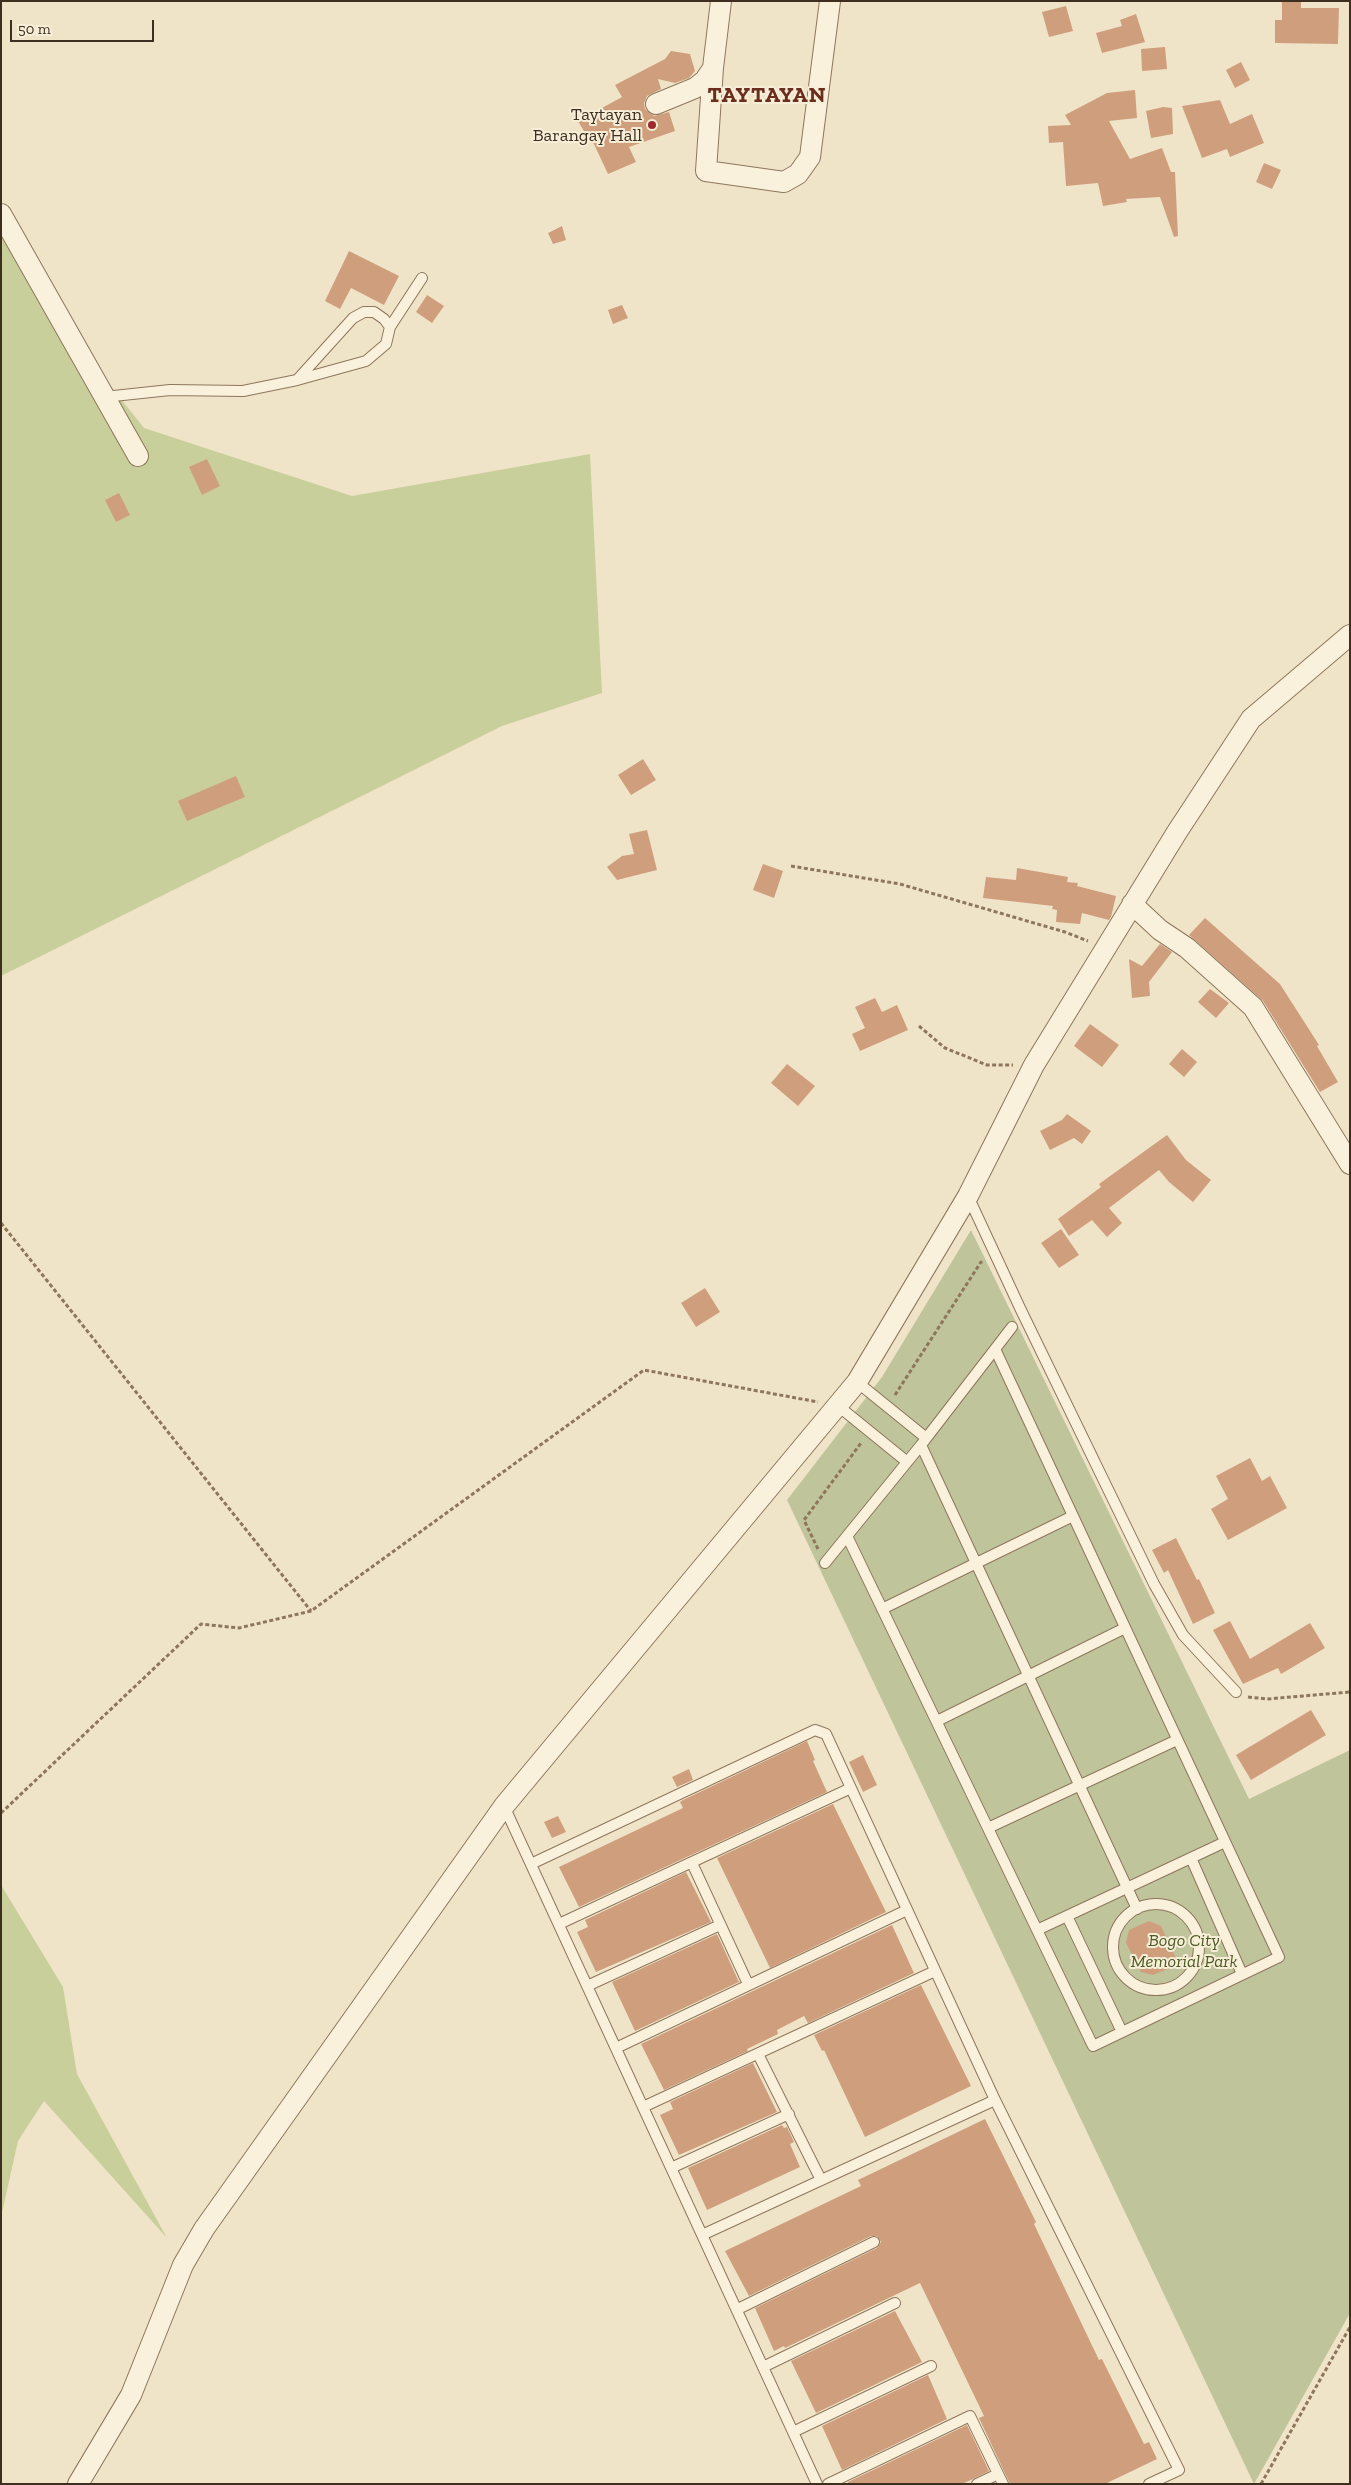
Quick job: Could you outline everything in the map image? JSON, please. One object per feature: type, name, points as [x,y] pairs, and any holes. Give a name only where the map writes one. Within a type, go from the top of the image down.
[{"type":"street","points":[[721,1],[713,68],[706,171],[784,182],[798,174],[810,157],[830,1]]},
{"type":"street","points":[[656,104],[695,88],[705,80],[713,68]]},
{"type":"street","points":[[1,214],[138,456]]},
{"type":"street","points":[[78,2484],[130,2395],[183,2265],[204,2229],[504,1806],[856,1382],[968,1196],[1034,1065],[1132,904],[1251,719],[1350,635]]},
{"type":"street","points":[[1132,904],[1160,930],[1187,948],[1253,1007],[1350,1164]]},
{"type":"lane","points":[[104,397],[170,390],[243,391],[297,380],[366,361],[386,344],[390,327],[422,278]]},
{"type":"lane","points":[[297,380],[352,318],[364,312],[374,312],[384,319],[390,327]]},
{"type":"lane","points":[[968,1196],[1020,1308],[1154,1584],[1183,1635],[1236,1692]]},
{"type":"lane","points":[[824,1563],[996,1350],[1012,1327]]},
{"type":"lane","points":[[847,1536],[1093,2046],[1278,1957],[996,1350]]},
{"type":"lane","points":[[856,1382],[888,1407],[923,1441],[976,1563],[1137,1909]]},
{"type":"lane","points":[[837,1405],[906,1461]]},
{"type":"lane","points":[[882,1609],[1073,1516]]},
{"type":"lane","points":[[937,1721],[1125,1628]]},
{"type":"lane","points":[[531,1864],[815,1730],[826,1734],[995,2100],[1178,2470],[1149,2484]]},
{"type":"lane","points":[[988,1828],[1177,1740]]},
{"type":"lane","points":[[559,1924],[851,1788]]},
{"type":"lane","points":[[504,1806],[738,2309],[817,2484]]},
{"type":"lane","points":[[1037,1930],[1225,1842]]},
{"type":"lane","points":[[1190,1858],[1242,1974]]},
{"type":"lane","points":[[692,1863],[748,1984]]},
{"type":"lane","points":[[1150,1905],[1163,1905],[1176,1909],[1186,1917],[1194,1928],[1198,1941],[1198,1954],[1194,1967],[1186,1978],[1175,1986],[1162,1990],[1148,1989],[1136,1985],[1125,1977],[1117,1966],[1113,1954],[1113,1940],[1122,1922],[1137,1909],[1150,1905]]},
{"type":"lane","points":[[616,2048],[907,1910]]},
{"type":"lane","points":[[1067,1916],[1122,2032]]},
{"type":"lane","points":[[587,1986],[720,1925]]},
{"type":"lane","points":[[643,2107],[935,1970]]},
{"type":"lane","points":[[1175,1986],[1184,2002]]},
{"type":"lane","points":[[758,2054],[821,2180]]},
{"type":"lane","points":[[702,2235],[995,2100]]},
{"type":"lane","points":[[671,2168],[789,2114]]},
{"type":"lane","points":[[738,2309],[874,2242]]},
{"type":"lane","points":[[763,2367],[895,2303]]},
{"type":"lane","points":[[794,2432],[930,2366]]},
{"type":"lane","points":[[828,2484],[970,2416],[1003,2484]]},
{"type":"lane","points":[[977,2484],[998,2474]]},
{"type":"path","points":[[791,866],[900,884],[1065,932],[1105,948]]},
{"type":"path","points":[[919,1026],[945,1048],[987,1065],[1034,1065]]},
{"type":"path","points":[[1,1223],[311,1611]]},
{"type":"path","points":[[888,1407],[980,1262],[984,1270]]},
{"type":"path","points":[[1,1813],[201,1624],[239,1628],[311,1611],[644,1370],[837,1405]]},
{"type":"path","points":[[824,1563],[804,1520],[870,1431]]},
{"type":"path","points":[[1236,1692],[1249,1697],[1267,1699],[1350,1692]]},
{"type":"path","points":[[1261,2484],[1350,2327]]},
{"type":"green space","points":[[1,221],[58,320],[144,428],[352,496],[590,454],[602,693],[502,726],[1,976]]},
{"type":"green space","name":"Bogo City Memorial Park","points":[[971,1230],[1249,1799],[1350,1750],[1350,2313],[1254,2484],[787,1500],[882,1377]]},
{"type":"green space","points":[[1,1885],[63,1987],[77,2074],[167,2238],[44,2101],[18,2141],[1,2217]]},
{"type":"building","points":[[1282,1],[1301,1],[1301,8],[1339,8],[1338,44],[1275,43],[1275,20],[1282,20]]},
{"type":"building","points":[[1066,6],[1073,31],[1049,37],[1042,12]]},
{"type":"building","points":[[1136,14],[1145,42],[1102,53],[1096,33],[1122,26],[1120,20]]},
{"type":"building","points":[[1165,47],[1167,69],[1142,71],[1141,49]]},
{"type":"building","points":[[671,51],[690,54],[695,71],[689,78],[675,83],[658,79],[661,89],[647,96],[644,103],[645,109],[654,116],[669,112],[675,131],[629,147],[636,162],[608,174],[593,142],[591,143],[578,121],[622,97],[615,85],[665,59]]},
{"type":"building","points":[[1241,62],[1250,80],[1235,88],[1226,70]]},
{"type":"building","points":[[1135,90],[1137,118],[1109,121],[1130,159],[1162,148],[1171,172],[1175,172],[1178,236],[1174,237],[1160,197],[1126,199],[1127,202],[1103,206],[1098,183],[1066,186],[1063,142],[1049,143],[1048,126],[1071,125],[1065,115],[1107,93]]},
{"type":"building","points":[[1220,100],[1230,124],[1252,114],[1264,143],[1230,157],[1227,149],[1202,158],[1182,106]]},
{"type":"building","points":[[1163,107],[1172,108],[1173,134],[1151,138],[1146,111]]},
{"type":"building","points":[[1264,163],[1281,170],[1272,189],[1256,182]]},
{"type":"building","points":[[562,226],[566,240],[553,244],[548,233]]},
{"type":"building","points":[[349,251],[399,276],[384,305],[351,288],[340,309],[325,301]]},
{"type":"building","points":[[427,295],[444,306],[432,323],[416,312]]},
{"type":"building","points":[[622,305],[628,318],[613,324],[608,310]]},
{"type":"building","points":[[207,459],[220,486],[202,495],[189,467]]},
{"type":"building","points":[[119,493],[130,515],[116,522],[105,500]]},
{"type":"building","points":[[643,759],[656,780],[631,795],[618,775]]},
{"type":"building","points":[[236,776],[245,797],[187,821],[178,801]]},
{"type":"building","points":[[647,830],[657,870],[617,880],[607,867],[622,856],[634,854],[629,834]]},
{"type":"building","points":[[763,864],[783,871],[774,898],[753,890]]},
{"type":"building","points":[[1017,868],[1068,877],[1067,882],[1078,883],[1077,886],[1116,896],[1111,917],[1109,920],[1082,913],[1080,924],[1056,922],[1057,910],[1052,909],[1053,906],[983,898],[986,877],[1016,880]]},
{"type":"building","points":[[1205,918],[1280,984],[1319,1045],[1317,1046],[1338,1082],[1320,1092],[1263,1001],[1189,935]]},
{"type":"building","points":[[1160,944],[1172,952],[1149,982],[1150,996],[1132,998],[1129,959],[1142,966]]},
{"type":"building","points":[[1210,989],[1229,1003],[1216,1018],[1198,1002]]},
{"type":"building","points":[[875,998],[882,1012],[897,1005],[908,1030],[860,1051],[852,1034],[865,1028],[855,1007]]},
{"type":"building","points":[[1090,1024],[1119,1045],[1102,1067],[1074,1046]]},
{"type":"building","points":[[1182,1049],[1197,1062],[1184,1077],[1169,1064]]},
{"type":"building","points":[[787,1064],[815,1086],[798,1106],[771,1083]]},
{"type":"building","points":[[1067,1114],[1091,1131],[1082,1144],[1074,1138],[1050,1150],[1040,1131],[1062,1120]]},
{"type":"building","points":[[1167,1135],[1186,1160],[1211,1180],[1193,1202],[1169,1182],[1159,1170],[1109,1208],[1122,1223],[1107,1237],[1092,1220],[1069,1236],[1058,1219],[1101,1187],[1099,1184]]},
{"type":"building","points":[[1061,1229],[1079,1255],[1059,1268],[1041,1243]]},
{"type":"building","points":[[705,1288],[720,1312],[696,1327],[681,1303]]},
{"type":"building","points":[[1250,1458],[1262,1481],[1270,1476],[1287,1508],[1228,1540],[1211,1509],[1228,1499],[1216,1476]]},
{"type":"building","points":[[1176,1538],[1215,1613],[1193,1624],[1168,1570],[1164,1573],[1152,1550]]},
{"type":"building","points":[[1230,1621],[1250,1659],[1310,1623],[1325,1648],[1281,1674],[1278,1668],[1243,1684],[1213,1630]]},
{"type":"building","points":[[1311,1710],[1326,1735],[1251,1780],[1236,1755]]},
{"type":"building","points":[[807,1741],[815,1760],[813,1761],[827,1792],[579,1907],[559,1867],[683,1808],[680,1802],[683,1800]]},
{"type":"building","points":[[863,1755],[877,1785],[863,1792],[849,1762]]},
{"type":"building","points":[[689,1769],[693,1780],[677,1787],[672,1777]]},
{"type":"building","points":[[833,1804],[886,1912],[770,1968],[717,1858]]},
{"type":"building","points":[[558,1816],[566,1832],[552,1838],[544,1822]]},
{"type":"building","points":[[686,1872],[711,1922],[596,1972],[577,1932],[588,1927],[585,1920]]},
{"type":"building","points":[[1149,1921],[1161,1926],[1175,1956],[1170,1968],[1153,1975],[1141,1972],[1126,1943],[1129,1930]]},
{"type":"building","points":[[892,1925],[914,1973],[808,2023],[804,2016],[777,2030],[778,2034],[747,2049],[748,2051],[664,2090],[641,2044]]},
{"type":"building","points":[[717,1934],[739,1982],[635,2031],[612,1982]]},
{"type":"building","points":[[921,1985],[971,2086],[865,2137],[824,2050],[822,2051],[814,2035]]},
{"type":"building","points":[[753,2063],[777,2112],[679,2155],[660,2115],[673,2109],[670,2102]]},
{"type":"building","points":[[985,2119],[1036,2222],[1034,2224],[1099,2360],[1102,2359],[1144,2444],[1149,2442],[1157,2459],[1105,2484],[1010,2484],[979,2418],[984,2416],[920,2283],[785,2348],[784,2346],[774,2351],[755,2308],[877,2248],[881,2242],[877,2236],[871,2236],[749,2296],[725,2251],[861,2186],[858,2180]]},
{"type":"building","points":[[782,2125],[784,2128],[787,2127],[794,2142],[790,2144],[800,2167],[707,2210],[688,2168]]},
{"type":"building","points":[[895,2311],[922,2362],[816,2413],[791,2361]]},
{"type":"building","points":[[928,2375],[947,2419],[842,2470],[822,2426]]},
{"type":"building","points":[[967,2425],[989,2471],[973,2479],[962,2484],[848,2484],[848,2482]]},
{"type":"place","name":"Taytayan Barangay Hall","points":[[652,125]]},
{"type":"district","name":"TAYTAYAN","points":[[767,96]]}]
